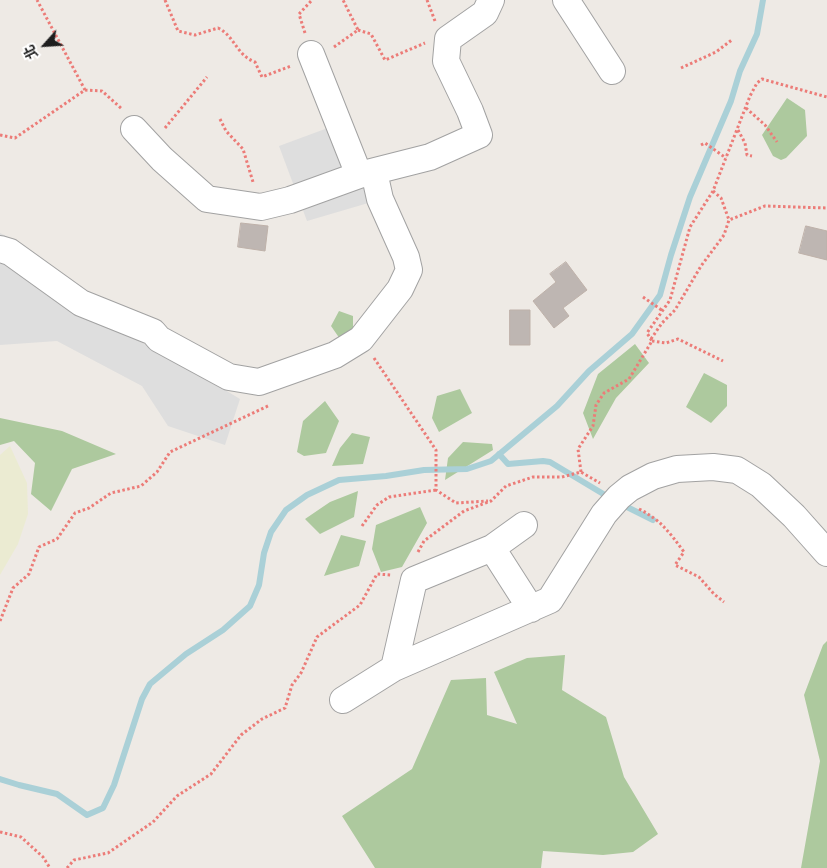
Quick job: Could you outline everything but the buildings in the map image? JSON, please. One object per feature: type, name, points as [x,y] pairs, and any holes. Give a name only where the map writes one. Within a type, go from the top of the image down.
[{"type":"street","points":[[146,131],[162,159],[207,199],[260,207],[290,200],[366,173],[430,157],[478,135],[470,111],[446,61],[448,39],[485,13],[491,0]]},
{"type":"street","points":[[566,0],[612,71]]},
{"type":"street","points":[[0,249],[10,252],[81,303],[153,332],[160,338],[229,377],[259,382],[335,355],[361,338],[400,289],[409,270],[406,257],[380,199],[312,56]]},
{"type":"street","points":[[343,700],[394,668],[550,600],[604,514],[630,488],[652,476],[677,469],[713,467],[737,470],[768,492],[794,516],[827,553]]},
{"type":"street","points":[[394,668],[414,580],[492,548],[524,525]]},
{"type":"street","points":[[492,548],[531,609]]},
{"type":"path","points":[[37,0],[85,90]]},
{"type":"path","points":[[165,0],[178,31],[195,35],[218,28],[224,31],[245,58],[255,62],[262,77],[312,56],[298,14],[312,0]]},
{"type":"path","points":[[358,30],[371,34],[385,60],[431,41]]},
{"type":"path","points":[[681,68],[716,52],[733,39]]},
{"type":"path","points":[[0,135],[15,138],[85,90],[102,91],[142,125],[146,131],[207,77]]},
{"type":"path","points":[[723,361],[678,340],[666,342],[652,340],[647,333],[670,300],[690,227],[714,192],[725,157],[757,83],[762,79],[827,97]]},
{"type":"path","points":[[746,108],[765,125],[777,142]]},
{"type":"path","points":[[220,119],[226,131],[243,149],[260,207]]},
{"type":"path","points":[[737,129],[745,143],[747,155],[752,156]]},
{"type":"path","points":[[701,145],[705,143],[725,157]]},
{"type":"path","points":[[581,472],[578,449],[593,426],[596,405],[604,393],[629,379],[662,323],[675,310],[701,266],[724,235],[729,220],[721,198],[714,192]]},
{"type":"path","points":[[729,220],[765,206],[827,208]]},
{"type":"path","points":[[643,297],[663,311]]},
{"type":"path","points":[[361,338],[436,450],[436,488]]},
{"type":"path","points":[[0,621],[13,588],[29,574],[39,547],[57,538],[75,513],[89,508],[110,493],[141,486],[158,472],[170,452],[276,402]]},
{"type":"path","points":[[415,556],[424,541],[464,511],[491,501],[506,486],[532,477],[562,477],[576,474]]},
{"type":"path","points":[[362,526],[377,505],[389,497],[436,488],[456,503],[491,501]]},
{"type":"path","points":[[616,501],[626,503],[651,515],[664,525],[684,552],[674,566],[699,577],[724,602]]},
{"type":"path","points":[[67,868],[74,860],[108,853],[153,822],[177,796],[211,774],[241,736],[262,719],[285,708],[292,685],[301,673],[317,637],[360,604],[377,574],[396,576]]},
{"type":"path","points":[[0,832],[21,837],[43,857],[50,868]]},
{"type":"green space","points":[[787,98],[805,110],[807,136],[786,158],[781,160],[773,156],[762,135]]},
{"type":"green space","points":[[339,311],[353,316],[353,333],[340,339],[331,326]]},
{"type":"green space","points":[[635,344],[649,363],[616,398],[593,439],[583,413],[598,374]]},
{"type":"green space","points":[[704,373],[727,385],[727,406],[711,423],[686,407]]},
{"type":"green space","points":[[460,389],[472,413],[439,432],[432,418],[437,396]]},
{"type":"green space","points":[[325,401],[339,421],[326,453],[304,456],[297,452],[303,421]]},
{"type":"green space","points":[[0,418],[62,431],[116,454],[72,469],[51,511],[31,494],[35,463],[14,441],[0,445]]},
{"type":"green space","points":[[352,433],[370,437],[363,464],[332,466],[340,448]]},
{"type":"green space","points":[[463,442],[492,444],[493,450],[445,480],[448,458]]},
{"type":"green space","points":[[10,446],[27,483],[28,514],[18,544],[0,575],[0,455]]},
{"type":"green space","points":[[358,491],[354,517],[320,534],[305,519],[330,502]]},
{"type":"green space","points":[[420,507],[427,523],[402,567],[381,572],[372,549],[376,525]]},
{"type":"green space","points":[[341,535],[366,541],[359,566],[324,576]]},
{"type":"green space","points":[[827,641],[827,868],[801,868],[820,761],[804,695],[823,645]]},
{"type":"green space","points":[[565,655],[562,690],[606,717],[624,777],[658,834],[633,852],[603,855],[543,851],[541,868],[375,868],[342,816],[412,769],[451,680],[486,678],[487,715],[517,724],[494,672],[527,658]]},
{"type":"shaded area","points":[[344,122],[375,201],[307,221],[279,146]]},
{"type":"shaded area","points":[[0,233],[14,240],[120,331],[182,364],[240,399],[225,445],[168,426],[142,386],[57,341],[0,345]]},
{"type":"waterway","points":[[0,779],[57,794],[87,815],[103,808],[114,785],[142,699],[150,684],[186,654],[223,630],[250,606],[259,585],[264,553],[271,532],[286,510],[307,495],[339,480],[386,476],[424,470],[467,469],[491,461],[557,406],[589,371],[632,334],[660,295],[690,197],[731,101],[740,71],[757,34],[763,0]]},
{"type":"waterway","points":[[499,454],[508,464],[550,462],[610,498]]},
{"type":"waterway","points":[[621,504],[653,520]]}]
